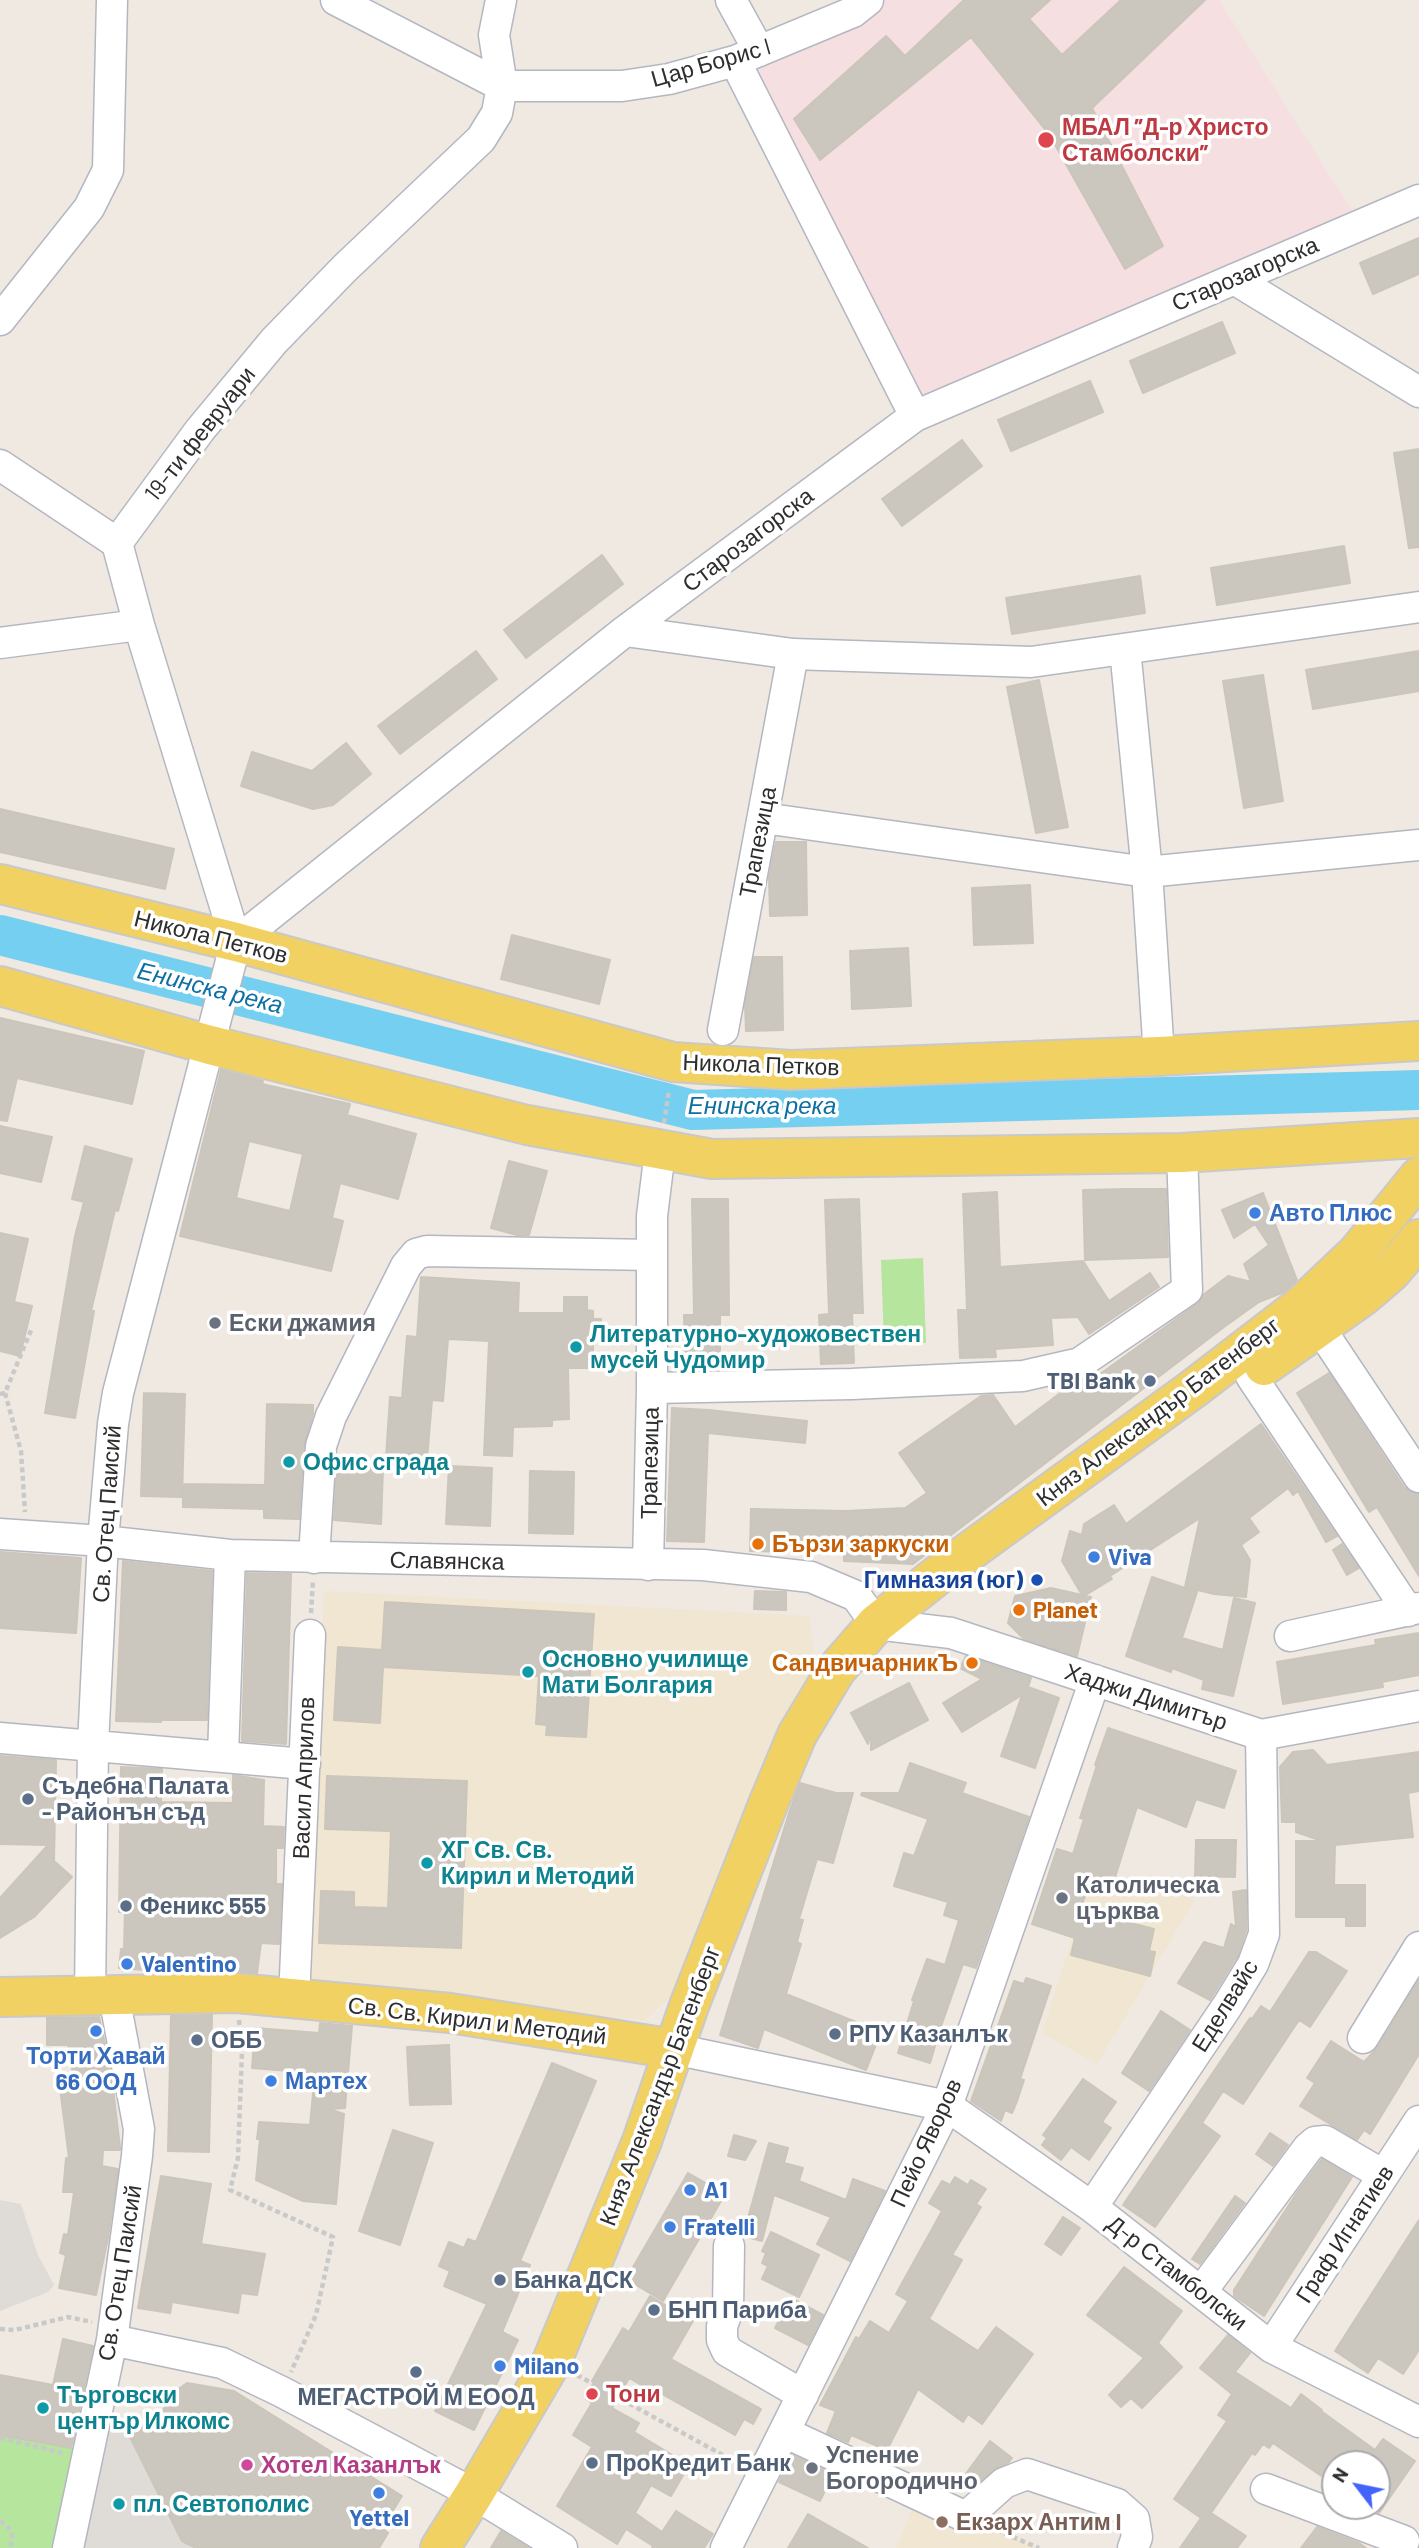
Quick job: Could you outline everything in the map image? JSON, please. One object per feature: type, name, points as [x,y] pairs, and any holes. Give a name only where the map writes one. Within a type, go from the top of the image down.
[{"type":"main road","name":"Никола Петков","points":[[0,884],[234,952],[673,1062],[791,1070],[1160,1056],[1419,1041]]},
{"type":"main road","points":[[0,986],[212,1036],[527,1125],[662,1138],[712,1159],[1182,1153],[1419,1138]]},
{"type":"main road","name":"Княз Александър Батенберг","points":[[440,2548],[552,2361],[642,2141],[689,2006],[797,1735],[836,1670],[876,1624],[948,1567],[1193,1389],[1301,1306],[1357,1253],[1419,1177]]},
{"type":"main road","name":"Княз Александър Батенберг","points":[[876,1624],[958,1586],[1372,1288],[1417,1244]]},
{"type":"main road","name":"Св. Св. Кирил и Методий","points":[[0,1997],[237,1993],[450,2013],[674,2049]]},
{"type":"street","points":[[0,320],[89,208],[108,170],[112,0]]},
{"type":"street","points":[[336,0],[502,86]]},
{"type":"street","name":"19-ти февруари","points":[[117,543],[200,430],[274,341],[345,268],[481,139],[496,113],[502,86],[494,35],[501,0]]},
{"type":"street","points":[[731,0],[747,56],[915,416]]},
{"type":"street","name":"Цар Борис I","points":[[502,86],[622,86],[670,79],[747,56],[853,12],[868,0]]},
{"type":"street","name":"Старозагорска","points":[[234,952],[625,631],[915,416],[1419,200]]},
{"type":"street","points":[[1234,279],[1419,392]]},
{"type":"street","points":[[0,465],[117,543],[234,952],[212,1036]]},
{"type":"street","points":[[625,631],[793,654],[1031,662],[1419,607]]},
{"type":"street","points":[[0,643],[139,625]]},
{"type":"street","points":[[1125,649],[1147,872],[1160,1056]]},
{"type":"street","name":"Трапезица","points":[[723,1030],[793,654]]},
{"type":"street","points":[[763,818],[1147,872],[1419,845]]},
{"type":"street","name":"Св. Отец Паисий","points":[[68,2548],[113,2333],[139,2129],[102,1996],[93,1745],[103,1541],[113,1424],[118,1393],[212,1036]]},
{"type":"street","name":"Трапезица","points":[[648,1565],[652,1216],[662,1138]]},
{"type":"street","points":[[652,1388],[852,1384],[1023,1376],[1080,1363],[1187,1290],[1182,1153]]},
{"type":"street","points":[[314,1558],[321,1446],[331,1416],[406,1266],[416,1254],[427,1251],[652,1255]]},
{"type":"street","points":[[1319,1327],[1419,1477]]},
{"type":"street","points":[[1251,1376],[1413,1610],[1290,1636]]},
{"type":"street","name":"Славянска","points":[[13,1535],[103,1541],[230,1555],[703,1565],[811,1577],[856,1596],[876,1624]]},
{"type":"street","points":[[223,1756],[230,1555]]},
{"type":"street","name":"Хаджи Димитър","points":[[876,1624],[951,1633],[1261,1735],[1419,1706]]},
{"type":"street","name":"Васил Априлов","points":[[294,1999],[310,1635]]},
{"type":"street","name":"Пейо Яворов","points":[[726,2548],[947,2106],[1095,1680]]},
{"type":"street","name":"Еделвайс","points":[[1092,2207],[1228,2005],[1253,1964],[1264,1934],[1261,1735]]},
{"type":"street","points":[[0,1738],[305,1765]]},
{"type":"street","points":[[1363,2038],[1419,1947]]},
{"type":"street","name":"Св. Св. Кирил и Методий","points":[[674,2049],[947,2106]]},
{"type":"street","name":"Д-р Стамболски","points":[[947,2106],[1092,2207],[1271,2347],[1419,2422]]},
{"type":"street","name":"Граф Игнатиев","points":[[1271,2347],[1419,2121]]},
{"type":"street","points":[[1201,2292],[1315,2142],[1325,2141],[1383,2175]]},
{"type":"street","points":[[729,2246],[728,2310],[722,2326],[722,2340],[727,2350],[803,2395]]},
{"type":"street","points":[[113,2333],[222,2363],[474,2494],[562,2548]]},
{"type":"street","points":[[784,2432],[966,2517],[1004,2483],[1027,2474],[1117,2504],[1134,2518],[1137,2538],[1133,2548]]},
{"type":"street","points":[[1266,2489],[1407,2536]]},
{"type":"path","points":[[662,1138],[670,1086]]},
{"type":"path","points":[[13,1535],[21,1451],[3,1393],[32,1328]]},
{"type":"path","points":[[310,1635],[314,1558]]},
{"type":"path","points":[[237,1993],[242,2051],[238,2158],[230,2190],[333,2237],[316,2315],[282,2392]]},
{"type":"path","points":[[0,2329],[15,2330],[68,2317],[113,2333]]},
{"type":"path","points":[[552,2361],[762,2476]]},
{"type":"path","points":[[0,2438],[87,2459]]},
{"type":"path","points":[[966,2517],[1039,2548]]},
{"type":"path","points":[[0,2521],[9,2528],[12,2535],[11,2548]]},
{"type":"shaded area","name":"МБАЛ ”Д-р Христо Стамболски”","points":[[880,0],[1219,0],[1354,214],[918,401],[748,66]]},
{"type":"shaded area","points":[[324,1591],[809,1616],[815,1660],[670,1997],[645,2020],[304,1989]]},
{"type":"shaded area","points":[[1092,1877],[1152,1897],[1165,1881],[1194,1901],[1097,2064],[1042,2033]]},
{"type":"shaded area","points":[[0,2200],[21,2204],[38,2255],[54,2285],[48,2292],[0,2311]]},
{"type":"shaded area","name":"пл. Севтополис","points":[[82,2431],[127,2433],[182,2540],[196,2548],[66,2548]]},
{"type":"shaded area","name":"Екзарх Антим I","points":[[918,2496],[1037,2548],[896,2548]]},
{"type":"green space","points":[[923,1258],[926,1343],[884,1344],[881,1260]]},
{"type":"green space","points":[[0,2435],[79,2449],[66,2548],[0,2548]]},
{"type":"building","name":"МБАЛ ”Д-р Христо Стамболски”","points":[[964,0],[1050,0],[1029,19],[1062,55],[1121,0],[1205,0],[1092,108],[1163,246],[1125,269],[1049,134],[971,37],[820,160],[794,119],[886,36],[905,56]]},
{"type":"building","points":[[1419,238],[1419,274],[1373,294],[1360,263]]},
{"type":"building","points":[[1222,322],[1235,353],[1143,393],[1130,361]]},
{"type":"building","points":[[1090,381],[1103,412],[1011,451],[998,420]]},
{"type":"building","points":[[962,440],[982,466],[902,526],[882,499]]},
{"type":"building","points":[[1419,449],[1419,547],[1409,548],[1394,453]]},
{"type":"building","points":[[1344,546],[1350,583],[1217,605],[1211,568]]},
{"type":"building","points":[[602,555],[623,584],[526,658],[504,630]]},
{"type":"building","points":[[1140,576],[1145,613],[1012,634],[1006,598]]},
{"type":"building","points":[[476,651],[497,679],[400,754],[378,726]]},
{"type":"building","points":[[1419,651],[1419,691],[1313,709],[1306,670]]},
{"type":"building","points":[[1263,675],[1283,801],[1244,808],[1223,681]]},
{"type":"building","points":[[1039,680],[1068,827],[1036,833],[1007,687]]},
{"type":"building","points":[[346,743],[371,774],[333,805],[313,809],[241,786],[252,752],[312,771]]},
{"type":"building","points":[[0,809],[174,849],[165,889],[0,852]]},
{"type":"building","points":[[776,842],[806,842],[807,915],[770,916],[769,877]]},
{"type":"building","points":[[1030,885],[1033,943],[974,945],[972,888]]},
{"type":"building","points":[[512,935],[610,960],[599,1004],[501,979]]},
{"type":"building","points":[[908,948],[911,1006],[852,1009],[850,951]]},
{"type":"building","points":[[754,957],[782,957],[783,1030],[746,1031],[745,1005]]},
{"type":"building","points":[[0,1018],[144,1051],[132,1104],[17,1078],[7,1121],[0,1120]]},
{"type":"building","points":[[221,1070],[263,1081],[262,1084],[350,1104],[347,1115],[416,1134],[398,1199],[340,1183],[332,1218],[343,1221],[331,1271],[180,1236]],"holes":[[[249,1141],[303,1154],[290,1211],[236,1198]]]},
{"type":"building","points":[[0,1126],[52,1137],[41,1182],[0,1173]]},
{"type":"building","points":[[85,1146],[132,1159],[118,1211],[115,1210],[91,1311],[94,1311],[75,1418],[45,1413],[75,1236],[84,1202],[72,1199]]},
{"type":"building","points":[[509,1161],[547,1171],[529,1235],[517,1235],[491,1228]]},
{"type":"building","points":[[1166,1189],[1168,1257],[1085,1260],[1083,1190]]},
{"type":"building","points":[[997,1192],[1000,1267],[1083,1261],[1109,1301],[1150,1273],[1159,1287],[1089,1334],[1078,1317],[1051,1318],[1053,1345],[995,1349],[996,1357],[960,1358],[958,1310],[967,1310],[963,1194]]},
{"type":"building","points":[[1263,1193],[1297,1280],[1284,1292],[1259,1302],[1224,1327],[913,1564],[844,1561],[844,1553],[750,1551],[751,1509],[846,1511],[905,1508],[927,1493],[899,1453],[981,1396],[993,1395],[1015,1427],[1075,1382],[1094,1375],[1096,1377],[1197,1304],[1203,1295],[1228,1276],[1251,1282],[1244,1264],[1269,1245],[1255,1224],[1234,1238],[1222,1210]]},
{"type":"building","points":[[692,1199],[728,1199],[729,1315],[720,1315],[720,1363],[685,1364],[684,1315],[694,1315]]},
{"type":"building","points":[[859,1199],[863,1313],[852,1313],[854,1363],[821,1364],[819,1315],[829,1314],[825,1200]]},
{"type":"building","points":[[0,1233],[28,1239],[14,1302],[32,1306],[20,1356],[0,1351]]},
{"type":"building","points":[[421,1277],[519,1283],[518,1313],[564,1313],[564,1297],[587,1297],[587,1310],[593,1311],[593,1319],[601,1319],[602,1341],[593,1341],[593,1368],[568,1368],[569,1419],[552,1420],[552,1426],[513,1427],[512,1456],[484,1455],[489,1341],[448,1339],[443,1401],[432,1400],[427,1459],[386,1457],[390,1397],[402,1398],[407,1336],[417,1337]]},
{"type":"building","points":[[1329,1373],[1404,1487],[1419,1494],[1419,1576],[1377,1507],[1369,1512],[1297,1393]]},
{"type":"building","points":[[144,1393],[185,1394],[182,1497],[141,1496]]},
{"type":"building","name":"Офис сграда","points":[[267,1404],[313,1405],[304,1445],[299,1519],[264,1518],[264,1509],[183,1507],[183,1484],[265,1485]]},
{"type":"building","points":[[672,1408],[807,1421],[805,1443],[708,1433],[704,1542],[667,1541]]},
{"type":"building","points":[[1261,1424],[1337,1536],[1326,1542],[1298,1491],[1293,1495],[1288,1488],[1249,1518],[1259,1532],[1241,1545],[1250,1560],[1246,1597],[1214,1594],[1185,1587],[1200,1518],[1084,1596],[1091,1597],[1077,1656],[1024,1639],[1008,1623],[1015,1596],[1051,1588],[1082,1595],[1062,1561],[1070,1531],[1082,1535],[1084,1524],[1114,1505],[1126,1524]]},
{"type":"building","points":[[337,1466],[383,1468],[381,1524],[334,1520]]},
{"type":"building","points":[[449,1466],[492,1468],[490,1526],[446,1524]]},
{"type":"building","points":[[530,1471],[574,1472],[573,1534],[529,1533]]},
{"type":"building","points":[[1342,1544],[1359,1568],[1347,1575],[1333,1550]]},
{"type":"building","points":[[0,1552],[81,1558],[76,1633],[0,1628]]},
{"type":"building","points":[[123,1561],[212,1571],[207,1720],[116,1721]]},
{"type":"building","points":[[247,1573],[291,1574],[286,1744],[242,1741]]},
{"type":"building","points":[[1152,1577],[1197,1592],[1182,1638],[1223,1650],[1234,1598],[1255,1603],[1233,1696],[1202,1689],[1204,1680],[1172,1668],[1171,1672],[1126,1656]]},
{"type":"building","points":[[755,1591],[786,1592],[786,1610],[754,1609]]},
{"type":"building","name":"Основно училище Мати Болгария","points":[[385,1602],[594,1614],[586,1737],[546,1735],[547,1725],[536,1724],[539,1676],[383,1667],[380,1723],[334,1720],[338,1647],[382,1650]]},
{"type":"building","points":[[1419,1633],[1419,1675],[1382,1682],[1383,1687],[1283,1704],[1277,1662],[1376,1645],[1375,1640]]},
{"type":"building","points":[[966,1656],[1031,1678],[1028,1687],[1059,1698],[1035,1768],[1001,1756],[1022,1695],[962,1732],[943,1703],[982,1679],[960,1668]]},
{"type":"building","points":[[909,1683],[928,1720],[871,1750],[871,1733],[868,1744],[851,1713]]},
{"type":"building","points":[[1108,1728],[1236,1771],[1224,1808],[1196,1799],[1186,1827],[1137,1807],[1113,1884],[1092,1877],[1080,1910],[1154,1929],[1149,1951],[1155,1952],[1150,1976],[1071,1955],[1075,1938],[1032,1924],[1057,1849],[1073,1854],[1084,1819],[1080,1818]]},
{"type":"building","points":[[1313,1750],[1327,1765],[1419,1752],[1419,1791],[1408,1793],[1413,1837],[1335,1845],[1334,1885],[1365,1885],[1365,1926],[1346,1926],[1346,1917],[1296,1917],[1296,1841],[1322,1841],[1296,1832],[1296,1822],[1282,1822],[1280,1767],[1293,1752]]},
{"type":"building","name":"Съдебна Палата - Районън съд","points":[[0,1756],[56,1760],[54,1861],[72,1877],[34,1917],[0,1938],[0,1898],[48,1845],[0,1844]]},
{"type":"building","points":[[910,1763],[966,1783],[962,1793],[1029,1817],[976,1968],[963,1964],[930,2063],[898,2053],[914,2001],[912,2000],[927,1959],[945,1965],[959,1920],[944,1915],[948,1902],[894,1886],[904,1853],[914,1856],[928,1819],[861,1795],[899,1793]]},
{"type":"building","points":[[121,1767],[162,1769],[161,1802],[233,1803],[233,1775],[264,1780],[263,1826],[284,1827],[283,1848],[276,1848],[276,1884],[282,1884],[279,1944],[261,1943],[257,1973],[170,1972],[119,1968],[121,1949],[124,1949],[125,1912],[119,1912]]},
{"type":"building","name":"ХГ Св. Св. Кирил и Методий","points":[[327,1776],[467,1781],[461,1948],[319,1943],[321,1891],[354,1892],[354,1907],[388,1908],[391,1831],[325,1829]]},
{"type":"building","points":[[800,1783],[836,1793],[853,1793],[833,1863],[817,1859],[799,1919],[803,1920],[797,1942],[801,1944],[786,1994],[881,2032],[866,2070],[764,2029],[758,2048],[720,2035]]},
{"type":"building","points":[[1196,1840],[1236,1840],[1235,1877],[1195,1876]]},
{"type":"building","points":[[1246,1890],[1246,1931],[1238,1955],[1210,2000],[1178,1983],[1204,1942],[1224,1948],[1231,1924],[1236,1927],[1233,1892]]},
{"type":"building","points":[[1309,1952],[1316,1952],[1347,1971],[1310,2027],[1299,2020],[1243,2104],[1223,2091],[1202,2123],[1220,2136],[1155,2227],[1123,2205],[1250,2018],[1252,2019],[1261,2006],[1270,2012]]},
{"type":"building","points":[[1026,1978],[1051,1986],[1020,2079],[1024,2080],[1017,2101],[1012,2113],[1005,2110],[1001,2121],[971,2101],[1014,1981],[1024,1984]]},
{"type":"building","points":[[1419,1980],[1419,2054],[1370,2134],[1364,2130],[1357,2140],[1300,2106],[1315,2083],[1307,2078],[1331,2041],[1364,2062],[1378,2047]]},
{"type":"building","points":[[1161,2011],[1190,2030],[1149,2091],[1122,2073]]},
{"type":"building","points":[[212,2015],[209,2152],[168,2151],[171,2016]]},
{"type":"building","points":[[99,2017],[111,2072],[120,2150],[103,2150],[102,2166],[118,2169],[96,2295],[59,2288],[66,2255],[60,2253],[64,2234],[68,2235],[74,2192],[63,2192],[66,2158],[69,2158],[60,2088],[75,2086],[68,2045],[47,2045],[47,2018]]},
{"type":"building","points":[[320,2023],[352,2026],[345,2108],[329,2109],[344,2114],[336,2204],[303,2201],[256,2180],[259,2122],[310,2125],[315,2073],[252,2068],[255,2028],[319,2033]]},
{"type":"building","points":[[449,2045],[451,2104],[410,2105],[407,2047]]},
{"type":"building","points":[[552,2063],[596,2081],[520,2261],[530,2265],[502,2332],[518,2340],[474,2430],[435,2411],[487,2304],[444,2286],[450,2271],[439,2266],[449,2242],[464,2248],[468,2239],[476,2242]]},
{"type":"building","points":[[1083,2079],[1116,2102],[1102,2122],[1111,2128],[1089,2160],[1071,2147],[1061,2160],[1042,2145],[1047,2138],[1043,2135]]},
{"type":"building","points":[[393,2130],[433,2143],[400,2245],[359,2231]]},
{"type":"building","points":[[1270,2133],[1288,2145],[1273,2166],[1256,2154]]},
{"type":"building","points":[[734,2135],[756,2141],[745,2160],[728,2156]]},
{"type":"building","points":[[769,2143],[788,2148],[784,2163],[803,2168],[799,2181],[846,2200],[853,2179],[885,2191],[850,2261],[817,2244],[831,2217],[774,2195],[762,2241],[743,2236]]},
{"type":"building","points":[[1322,2159],[1352,2177],[1264,2316],[1234,2296],[1234,2290]]},
{"type":"building","points":[[688,2173],[725,2194],[663,2301],[626,2279]]},
{"type":"building","points":[[161,2176],[211,2184],[201,2244],[265,2254],[257,2295],[241,2293],[238,2313],[172,2302],[170,2313],[138,2308]]},
{"type":"building","points":[[955,2177],[968,2185],[971,2180],[986,2189],[976,2204],[981,2207],[952,2255],[962,2260],[929,2319],[978,2351],[996,2327],[1033,2354],[982,2424],[968,2414],[963,2422],[918,2389],[887,2450],[851,2435],[848,2442],[827,2433],[836,2411],[820,2405],[856,2337],[859,2339],[870,2321],[889,2333],[908,2301],[896,2294],[942,2211],[929,2203],[942,2181],[950,2185]]},
{"type":"building","points":[[1235,2196],[1245,2203],[1200,2264],[1192,2259]]},
{"type":"building","points":[[1063,2217],[1080,2228],[1061,2255],[1045,2244]]},
{"type":"building","points":[[1419,2220],[1419,2350],[1403,2374],[1378,2358],[1368,2373],[1335,2351]]},
{"type":"building","points":[[771,2232],[819,2255],[799,2297],[762,2279],[768,2266],[762,2263],[766,2253],[762,2251]]},
{"type":"building","points":[[1124,2267],[1182,2311],[1158,2343],[1182,2367],[1142,2408],[1131,2398],[1121,2407],[1109,2395],[1144,2358],[1087,2315]]},
{"type":"building","points":[[650,2296],[693,2321],[671,2359],[761,2409],[753,2424],[744,2419],[735,2435],[629,2378],[612,2408],[639,2423],[634,2432],[689,2465],[671,2496],[651,2485],[635,2513],[662,2532],[676,2511],[713,2534],[704,2548],[652,2548],[653,2546],[626,2529],[617,2544],[557,2506],[592,2447],[573,2435],[592,2403],[586,2399],[596,2383],[592,2381],[623,2328],[629,2332]]},
{"type":"building","points":[[791,2298],[823,2315],[808,2345],[775,2328]]},
{"type":"building","points":[[1228,2335],[1250,2353],[1235,2372],[1291,2408],[1301,2394],[1375,2450],[1321,2450],[1321,2476],[1273,2443],[1269,2448],[1263,2444],[1255,2455],[1252,2453],[1211,2513],[1246,2536],[1237,2548],[1180,2548],[1201,2518],[1174,2499],[1227,2421],[1218,2415],[1232,2394],[1200,2368]]},
{"type":"building","name":"Търговски център Илкомс","points":[[63,2339],[93,2346],[71,2448],[0,2435],[0,2375],[53,2385]]},
{"type":"building","name":"Хотел Казанлък","points":[[187,2383],[234,2391],[402,2496],[382,2528],[388,2533],[379,2548],[196,2548],[182,2541],[128,2433],[158,2419],[173,2393]]},
{"type":"building","points":[[1383,2439],[1415,2461],[1391,2496],[1391,2450],[1375,2450]]},
{"type":"building","points":[[990,2441],[1012,2458],[977,2484],[965,2475]]},
{"type":"building","points":[[792,2455],[833,2474],[820,2501],[779,2482]]},
{"type":"building","points":[[808,2514],[868,2548],[788,2548]]},
{"type":"building","points":[[1317,2527],[1359,2543],[1366,2548],[1301,2548]]},
{"type":"building","points":[[501,2531],[529,2548],[491,2548]]},
{"type":"waterway","name":"Енинска река","points":[[0,935],[693,1110],[1419,1090]]},
{"type":"place","name":"МБАЛ ”Д-р Христо Стамболски”","points":[[1046,140]]},
{"type":"place","name":"Авто Плюс","points":[[1255,1213]]},
{"type":"place","name":"Ески джамия","points":[[215,1323]]},
{"type":"place","name":"Литературно-художовествен мусей Чудомир","points":[[576,1347]]},
{"type":"place","name":"TBI Bank","points":[[1150,1381]]},
{"type":"place","name":"Офис сграда","points":[[289,1462]]},
{"type":"place","name":"Бързи заркуски","points":[[758,1544]]},
{"type":"place","name":"Viva","points":[[1094,1557]]},
{"type":"place","name":"Гимназия (юг)","points":[[1037,1580]]},
{"type":"place","name":"Planet","points":[[1019,1610]]},
{"type":"place","name":"СандвичарникЪ","points":[[972,1663]]},
{"type":"place","name":"Основно училище Мати Болгария","points":[[528,1672]]},
{"type":"place","name":"Съдебна Палата - Районън съд","points":[[28,1799]]},
{"type":"place","name":"ХГ Св. Св. Кирил и Методий","points":[[427,1863]]},
{"type":"place","name":"Католическа църква","points":[[1062,1898]]},
{"type":"place","name":"Феникс 555","points":[[126,1906]]},
{"type":"place","name":"Valentino","points":[[127,1964]]},
{"type":"place","name":"Торти Хавай 66 ООД","points":[[96,2031]]},
{"type":"place","name":"РПУ Казанлък","points":[[835,2034]]},
{"type":"place","name":"ОББ","points":[[197,2040]]},
{"type":"place","name":"Мартех","points":[[271,2081]]},
{"type":"place","name":"A1","points":[[690,2190]]},
{"type":"place","name":"Fratelli","points":[[670,2227]]},
{"type":"place","name":"Банка ДСК","points":[[500,2280]]},
{"type":"place","name":"БНП Париба","points":[[654,2310]]},
{"type":"place","name":"Milano","points":[[500,2366]]},
{"type":"place","name":"МЕГАСТРОЙ М ЕООД","points":[[416,2372]]},
{"type":"place","name":"Тони","points":[[592,2394]]},
{"type":"place","name":"Търговски център Илкомс","points":[[43,2408]]},
{"type":"place","name":"ПроКредит Банк","points":[[592,2463]]},
{"type":"place","name":"Хотел Казанлък","points":[[247,2465]]},
{"type":"place","name":"Успение Богородично","points":[[812,2468]]},
{"type":"place","name":"Yettel","points":[[379,2493]]},
{"type":"place","name":"пл. Севтополис","points":[[119,2504]]},
{"type":"place","name":"Екзарх Антим I","points":[[942,2522]]}]
